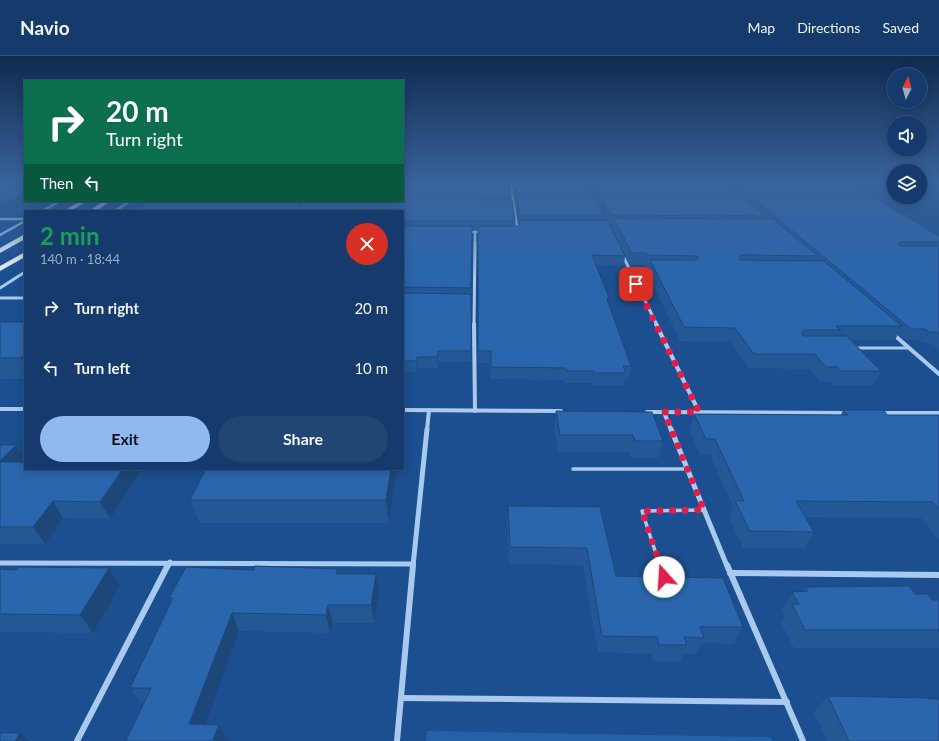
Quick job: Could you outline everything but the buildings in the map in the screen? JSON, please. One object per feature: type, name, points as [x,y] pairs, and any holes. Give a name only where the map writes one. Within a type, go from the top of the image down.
[{"type":"main road","points":[[0,251],[24,237]]},
{"type":"main road","points":[[0,269],[24,255]]},
{"type":"street","points":[[515,213],[517,232]]},
{"type":"street","points":[[0,219],[24,220]]},
{"type":"street","points":[[0,235],[24,221]]},
{"type":"street","points":[[517,226],[524,226]]},
{"type":"street","points":[[461,232],[489,232]]},
{"type":"street","points":[[475,232],[475,411]]},
{"type":"street","points":[[622,255],[699,412]]},
{"type":"street","points":[[0,288],[24,273]]},
{"type":"street","points":[[0,298],[24,298]]},
{"type":"street","points":[[466,300],[474,301]]},
{"type":"street","points":[[892,333],[939,374]]},
{"type":"street","points":[[0,409],[24,409]]},
{"type":"street","points":[[404,410],[569,412]]},
{"type":"street","points":[[397,741],[429,410]]},
{"type":"street","points":[[640,412],[854,412]]},
{"type":"street","points":[[664,412],[730,574],[803,741]]},
{"type":"street","points":[[877,413],[939,413]]},
{"type":"street","points":[[0,563],[170,562],[413,564]]},
{"type":"street","points":[[77,741],[170,562]]},
{"type":"street","points":[[730,574],[939,575]]},
{"type":"street","points":[[402,698],[787,702]]},
{"type":"lane","points":[[629,269],[653,270]]},
{"type":"lane","points":[[855,348],[910,348]]},
{"type":"lane","points":[[573,469],[687,469]]},
{"type":"lane","points":[[664,577],[642,511],[704,510]]},
{"type":"shaded area","points":[[427,731],[771,737],[772,741],[426,741]]},
{"type":"route","points":[[636,284],[699,412],[664,412],[704,510],[642,511],[664,577]]}]
